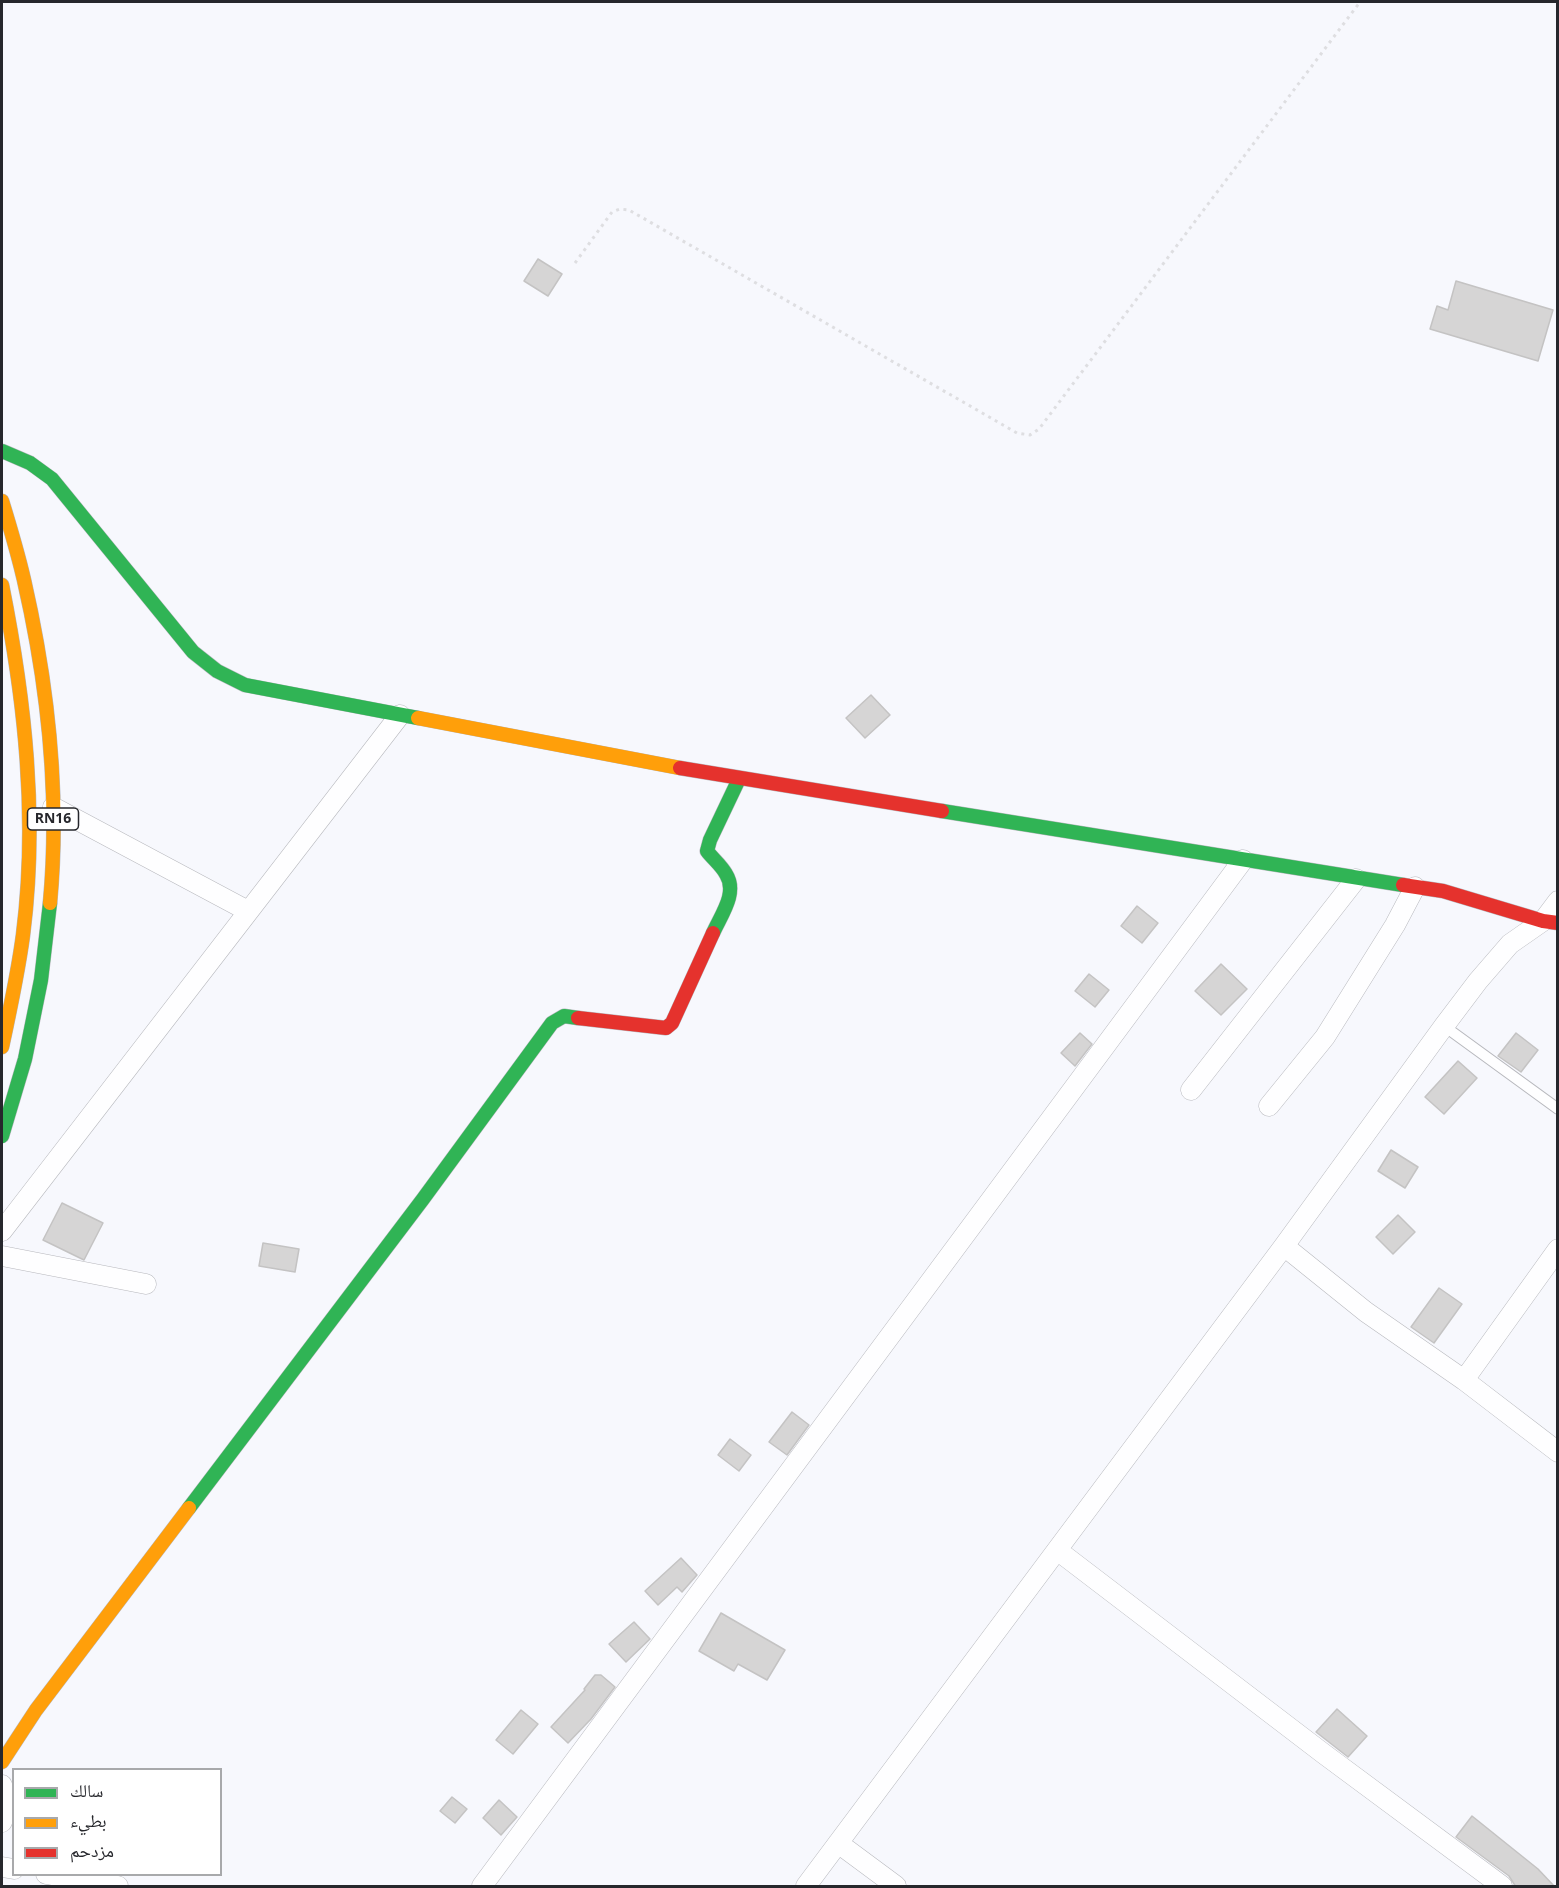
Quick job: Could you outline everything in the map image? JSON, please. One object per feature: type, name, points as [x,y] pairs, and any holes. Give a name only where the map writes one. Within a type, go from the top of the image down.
[{"type":"main road","points":[[2,451],[30,463],[52,479],[199,657],[217,671],[238,682],[260,689],[739,779],[1356,879],[1443,891],[1550,922]]},
{"type":"main road","name":"RN16","points":[[2,501],[20,562],[38,643],[49,724],[53,807],[51,890],[41,972],[25,1053],[2,1136]]},
{"type":"main road","name":"RN16","points":[[2,585],[20,682],[29,803],[27,883],[23,923],[13,993],[2,1047]]},
{"type":"main road","points":[[2,1762],[36,1710],[409,1218],[552,1023],[564,1017],[658,1028],[666,1028],[672,1023],[731,894],[731,884],[726,872],[707,851],[739,779]]},
{"type":"street","points":[[2,1231],[400,715]]},
{"type":"street","points":[[53,807],[249,911]]},
{"type":"street","points":[[482,1887],[1243,860]]},
{"type":"street","points":[[1191,1090],[1356,879]]},
{"type":"street","points":[[1269,1106],[1325,1037],[1395,925],[1415,887]]},
{"type":"street","points":[[806,1887],[1284,1246],[1478,981],[1510,944],[1550,922],[1557,901]]},
{"type":"street","points":[[1284,1246],[1366,1312],[1464,1380],[1557,1452]]},
{"type":"street","points":[[1464,1380],[1557,1249]]},
{"type":"street","points":[[2,1256],[146,1284]]},
{"type":"street","points":[[1057,1550],[1502,1887]]},
{"type":"street","points":[[2,1785],[5,1796],[2,1822]]},
{"type":"street","points":[[838,1843],[896,1887]]},
{"type":"street","points":[[52,1876],[118,1887]]},
{"type":"lane","points":[[1444,1026],[1557,1109]]},
{"type":"path","points":[[574,263],[612,212],[620,209],[629,210],[1017,433],[1030,435],[1046,419],[1360,2]]},
{"type":"building","points":[[538,259],[562,274],[548,296],[524,281]]},
{"type":"building","points":[[1456,281],[1553,310],[1538,361],[1430,329],[1437,306],[1448,310]]},
{"type":"building","points":[[871,695],[890,715],[865,738],[846,718]]},
{"type":"building","points":[[1137,906],[1158,923],[1142,943],[1121,926]]},
{"type":"building","points":[[1221,964],[1247,989],[1221,1015],[1195,991]]},
{"type":"building","points":[[1089,974],[1109,990],[1095,1007],[1075,991]]},
{"type":"building","points":[[1080,1033],[1092,1044],[1075,1066],[1061,1053]]},
{"type":"building","points":[[1516,1033],[1538,1050],[1521,1072],[1498,1056]]},
{"type":"building","points":[[1458,1061],[1477,1078],[1444,1114],[1425,1097]]},
{"type":"building","points":[[1391,1150],[1418,1167],[1405,1188],[1378,1171]]},
{"type":"building","points":[[62,1203],[103,1223],[84,1260],[43,1240]]},
{"type":"building","points":[[1398,1215],[1415,1232],[1393,1254],[1376,1237]]},
{"type":"building","points":[[263,1243],[299,1249],[295,1272],[259,1266]]},
{"type":"building","points":[[1439,1288],[1462,1304],[1434,1343],[1411,1327]]},
{"type":"building","points":[[792,1412],[809,1425],[787,1455],[769,1442]]},
{"type":"building","points":[[730,1439],[751,1455],[739,1471],[718,1455]]},
{"type":"building","points":[[681,1558],[697,1575],[682,1592],[677,1587],[658,1605],[645,1591]]},
{"type":"building","points":[[721,1613],[785,1650],[767,1680],[738,1664],[734,1671],[699,1651]]},
{"type":"building","points":[[634,1622],[650,1639],[626,1662],[609,1644]]},
{"type":"building","points":[[595,1675],[601,1675],[615,1687],[591,1719],[568,1743],[551,1727],[585,1690]]},
{"type":"building","points":[[1337,1709],[1367,1736],[1348,1757],[1316,1732]]},
{"type":"building","points":[[521,1710],[538,1724],[513,1754],[496,1740]]},
{"type":"building","points":[[452,1797],[467,1809],[455,1823],[440,1811]]},
{"type":"building","points":[[499,1800],[517,1817],[501,1835],[483,1818]]},
{"type":"building","points":[[1472,1816],[1538,1869],[1555,1887],[1516,1887],[1509,1876],[1456,1837]]},
{"type":"traffic: fast","points":[[2,451],[30,463],[52,479],[193,652],[217,671],[245,685],[418,718]]},
{"type":"traffic: fast","points":[[713,933],[727,904],[730,889],[726,874],[707,851],[739,779]]},
{"type":"traffic: fast","points":[[942,811],[1403,885]]},
{"type":"traffic: fast","points":[[2,1136],[25,1059],[41,980],[50,903]]},
{"type":"traffic: fast","points":[[189,1508],[423,1199],[552,1023],[564,1016],[578,1018]]},
{"type":"traffic: slow","points":[[2,501],[24,580],[40,660],[50,740],[54,822],[50,903]]},
{"type":"traffic: slow","points":[[2,585],[23,715],[29,803],[29,847],[23,935],[2,1047]]},
{"type":"traffic: slow","points":[[418,718],[680,768]]},
{"type":"traffic: slow","points":[[2,1762],[36,1710],[189,1508]]},
{"type":"traffic: jam","points":[[680,768],[942,811]]},
{"type":"traffic: jam","points":[[1403,885],[1443,891],[1543,921],[1558,923]]},
{"type":"traffic: jam","points":[[578,1018],[666,1028],[672,1023],[713,933]]}]
